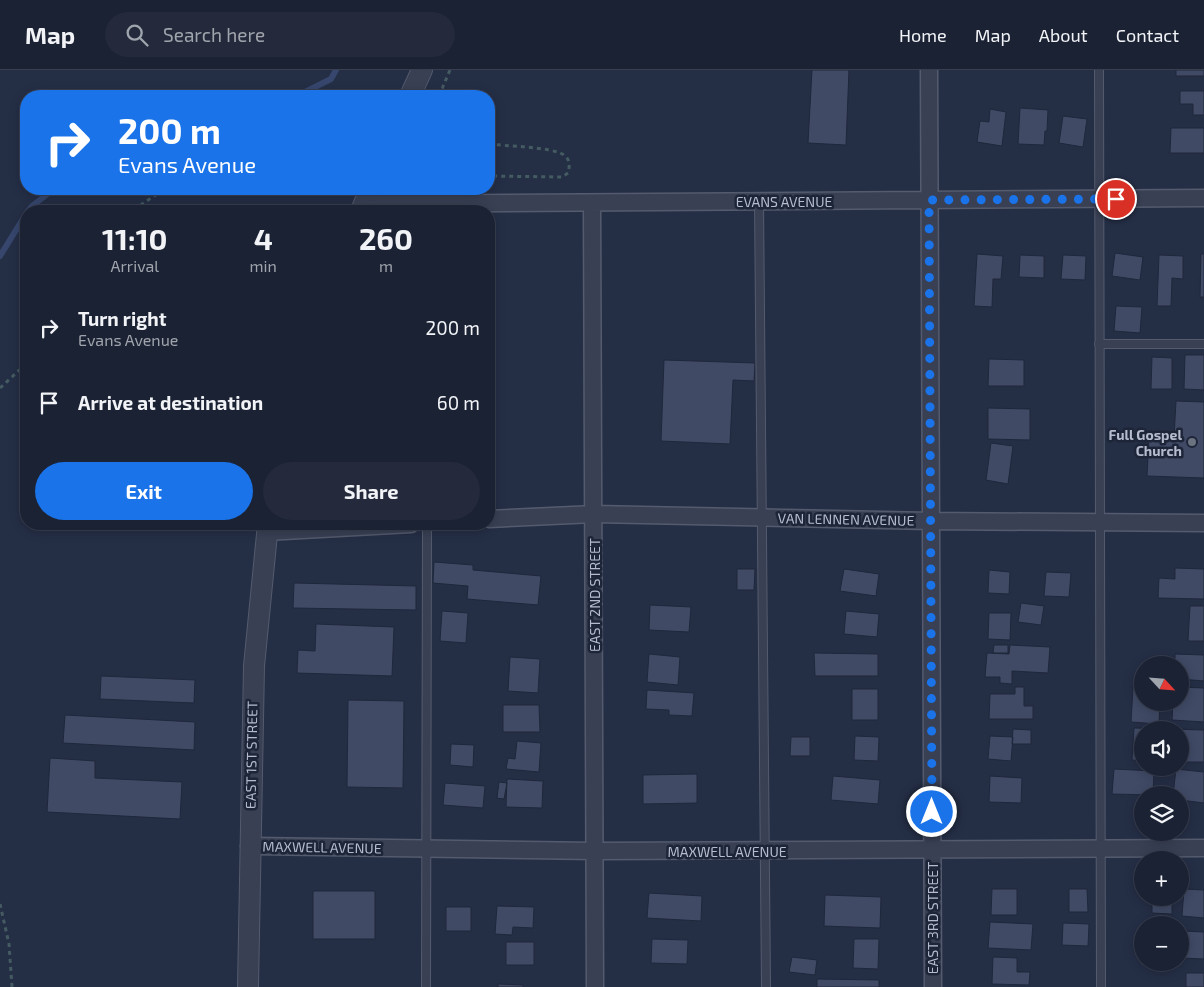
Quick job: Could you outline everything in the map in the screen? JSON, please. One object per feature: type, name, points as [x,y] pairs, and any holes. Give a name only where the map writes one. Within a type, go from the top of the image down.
[{"type":"street","points":[[413,90],[422,70]]},
{"type":"street","name":"EAST 3RD STREET","points":[[929,70],[933,987]]},
{"type":"street","name":"EVANS AVENUE","points":[[365,201],[592,203],[1204,198]]},
{"type":"street","name":"EAST 2ND STREET","points":[[592,203],[595,987]]},
{"type":"street","name":"VAN LENNEN AVENUE","points":[[495,520],[594,514],[931,521],[1204,523]]},
{"type":"street","name":"EAST 1ST STREET","points":[[248,987],[249,846],[254,666],[267,530]]},
{"type":"street","name":"MAXWELL AVENUE","points":[[249,846],[595,851],[1204,848]]},
{"type":"lane","points":[[1099,70],[1101,987]]},
{"type":"lane","points":[[759,201],[766,987]]},
{"type":"lane","points":[[1099,344],[1204,344]]},
{"type":"lane","points":[[426,987],[427,530]]},
{"type":"path","points":[[442,90],[450,70]]},
{"type":"path","points":[[495,145],[555,150],[566,157],[569,164],[568,173],[562,177],[495,176]]},
{"type":"path","points":[[141,205],[155,195]]},
{"type":"path","points":[[0,388],[20,370]]},
{"type":"path","points":[[0,904],[9,944],[12,987]]},
{"type":"building","points":[[812,70],[849,70],[846,145],[808,143]]},
{"type":"building","points":[[1176,70],[1204,70],[1204,76],[1176,76]]},
{"type":"building","points":[[1180,91],[1204,91],[1204,115],[1193,115],[1193,104],[1180,104]]},
{"type":"building","points":[[1020,108],[1048,110],[1044,145],[1018,144]]},
{"type":"building","points":[[990,109],[1006,112],[1002,146],[977,142],[980,121],[989,122]]},
{"type":"building","points":[[1063,116],[1087,119],[1083,147],[1059,143]]},
{"type":"building","points":[[1171,128],[1204,128],[1204,153],[1170,153]]},
{"type":"building","points":[[1115,253],[1143,257],[1140,280],[1112,276]]},
{"type":"building","points":[[977,254],[1003,256],[1001,279],[993,279],[992,307],[974,306]]},
{"type":"building","points":[[1201,254],[1204,254],[1204,297],[1200,297]]},
{"type":"building","points":[[1020,255],[1044,256],[1044,278],[1019,277]]},
{"type":"building","points":[[1063,255],[1086,256],[1085,280],[1061,279]]},
{"type":"building","points":[[1159,255],[1183,256],[1183,279],[1172,278],[1171,306],[1157,306]]},
{"type":"building","points":[[1116,306],[1142,307],[1140,333],[1114,331]]},
{"type":"building","points":[[1185,355],[1204,355],[1204,390],[1184,389]]},
{"type":"building","points":[[1152,357],[1172,358],[1172,389],[1151,389]]},
{"type":"building","points":[[989,359],[1024,360],[1024,386],[988,386]]},
{"type":"building","points":[[664,360],[755,363],[754,381],[733,380],[730,444],[661,441]]},
{"type":"building","points":[[1176,401],[1204,402],[1204,478],[1147,476],[1149,437],[1174,438]]},
{"type":"building","points":[[988,408],[1030,409],[1030,440],[988,439]]},
{"type":"building","points":[[991,443],[1013,446],[1008,484],[986,480]]},
{"type":"building","points":[[434,562],[473,565],[473,570],[541,576],[538,605],[467,599],[468,586],[433,583]]},
{"type":"building","points":[[1175,568],[1204,569],[1204,599],[1158,598],[1159,578],[1175,579]]},
{"type":"building","points":[[737,569],[755,569],[754,590],[737,590]]},
{"type":"building","points":[[844,569],[879,574],[876,596],[840,591]]},
{"type":"building","points":[[989,570],[1010,572],[1009,594],[988,593]]},
{"type":"building","points":[[1046,572],[1071,573],[1069,597],[1044,596]]},
{"type":"building","points":[[294,583],[416,586],[416,610],[293,608]]},
{"type":"building","points":[[1021,603],[1044,606],[1041,625],[1018,622]]},
{"type":"building","points":[[650,605],[691,607],[689,632],[649,630]]},
{"type":"building","points":[[1190,606],[1204,606],[1204,641],[1188,641]]},
{"type":"building","points":[[442,611],[468,613],[466,643],[440,641]]},
{"type":"building","points":[[846,611],[879,614],[877,637],[844,634]]},
{"type":"building","points":[[989,613],[1011,613],[1010,640],[988,639]]},
{"type":"building","points":[[316,624],[394,627],[392,676],[297,673],[298,650],[315,651]]},
{"type":"building","points":[[994,645],[1008,645],[1008,653],[993,653]]},
{"type":"building","points":[[1010,645],[1050,647],[1048,673],[1012,671],[1012,684],[1000,683],[1000,677],[985,677],[987,653],[1009,654]]},
{"type":"building","points":[[814,653],[878,654],[878,676],[815,676]]},
{"type":"building","points":[[649,654],[680,657],[678,685],[647,682]]},
{"type":"building","points":[[1175,654],[1204,655],[1204,681],[1189,680],[1189,656],[1175,656]]},
{"type":"building","points":[[510,657],[540,659],[538,693],[508,691]]},
{"type":"building","points":[[101,676],[195,680],[194,703],[100,699]]},
{"type":"building","points":[[1015,687],[1024,687],[1024,706],[1033,706],[1033,719],[989,719],[990,694],[1015,694]]},
{"type":"building","points":[[1134,687],[1134,711],[1160,711],[1159,721],[1131,722]]},
{"type":"building","points":[[1189,687],[1204,688],[1204,722],[1172,720],[1172,711],[1189,711]]},
{"type":"building","points":[[852,689],[878,689],[878,720],[852,720]]},
{"type":"building","points":[[647,690],[694,693],[692,716],[669,715],[669,710],[646,709]]},
{"type":"building","points":[[348,700],[404,701],[403,788],[347,787]]},
{"type":"building","points":[[503,705],[539,705],[540,732],[503,732]]},
{"type":"building","points":[[65,715],[195,722],[194,750],[63,743]]},
{"type":"building","points":[[1134,728],[1134,760],[1132,760]]},
{"type":"building","points":[[1013,729],[1031,730],[1031,744],[1012,744]]},
{"type":"building","points":[[1189,730],[1204,730],[1204,762],[1189,762]]},
{"type":"building","points":[[855,736],[879,737],[878,761],[854,760]]},
{"type":"building","points":[[990,736],[1013,737],[1011,761],[988,759]]},
{"type":"building","points":[[791,737],[810,737],[810,756],[790,756]]},
{"type":"building","points":[[517,741],[541,743],[539,772],[506,769],[508,758],[515,759]]},
{"type":"building","points":[[451,744],[474,745],[473,767],[450,765]]},
{"type":"building","points":[[50,758],[95,761],[95,778],[182,782],[180,819],[47,812]]},
{"type":"building","points":[[1114,769],[1134,770],[1134,776],[1154,776],[1153,786],[1134,786],[1134,795],[1112,794]]},
{"type":"building","points":[[1189,770],[1204,772],[1204,803],[1189,801],[1189,786],[1174,786],[1175,776],[1189,776]]},
{"type":"building","points":[[697,774],[697,803],[643,804],[643,775]]},
{"type":"building","points":[[833,776],[880,780],[878,804],[831,800]]},
{"type":"building","points":[[990,776],[1022,778],[1021,803],[989,802]]},
{"type":"building","points":[[507,779],[543,781],[542,808],[506,807]]},
{"type":"building","points":[[499,782],[507,783],[504,799],[497,798]]},
{"type":"building","points":[[445,783],[485,786],[483,808],[443,805]]},
{"type":"building","points":[[992,889],[1017,889],[1017,915],[991,915]]},
{"type":"building","points":[[1069,889],[1087,889],[1088,912],[1069,912]]},
{"type":"building","points":[[1189,889],[1204,890],[1204,918],[1182,916],[1183,906],[1189,906]]},
{"type":"building","points":[[313,891],[375,891],[375,939],[313,939]]},
{"type":"building","points":[[649,893],[702,896],[701,921],[647,918]]},
{"type":"building","points":[[825,895],[881,897],[880,928],[824,926]]},
{"type":"building","points":[[497,906],[534,907],[533,928],[513,927],[512,935],[495,934]]},
{"type":"building","points":[[1152,906],[1172,906],[1172,914],[1152,913]]},
{"type":"building","points":[[446,907],[471,907],[471,931],[446,931]]},
{"type":"building","points":[[990,922],[1033,924],[1031,950],[988,948]]},
{"type":"building","points":[[1063,923],[1089,924],[1088,946],[1062,945]]},
{"type":"building","points":[[1189,931],[1204,932],[1204,959],[1189,958]]},
{"type":"building","points":[[652,939],[688,940],[687,964],[651,963]]},
{"type":"building","points":[[854,939],[879,939],[878,969],[853,968]]},
{"type":"building","points":[[506,942],[534,942],[534,965],[506,965]]},
{"type":"building","points":[[792,957],[817,960],[815,975],[789,972]]},
{"type":"building","points":[[993,957],[1017,958],[1017,972],[1030,972],[1029,985],[992,984]]},
{"type":"building","points":[[1186,973],[1204,973],[1204,987],[1186,987]]},
{"type":"building","points":[[817,979],[879,980],[879,987],[817,987]]},
{"type":"building","points":[[498,984],[523,985],[523,987],[498,987]]},
{"type":"waterway","points":[[309,90],[331,79],[336,70]]},
{"type":"waterway","points":[[33,205],[46,195]]},
{"type":"waterway","points":[[0,256],[20,224]]},
{"type":"place","name":"Full Gospel Church","points":[[1192,442]]},
{"type":"route","points":[[932,812],[929,200],[1116,199]]}]
